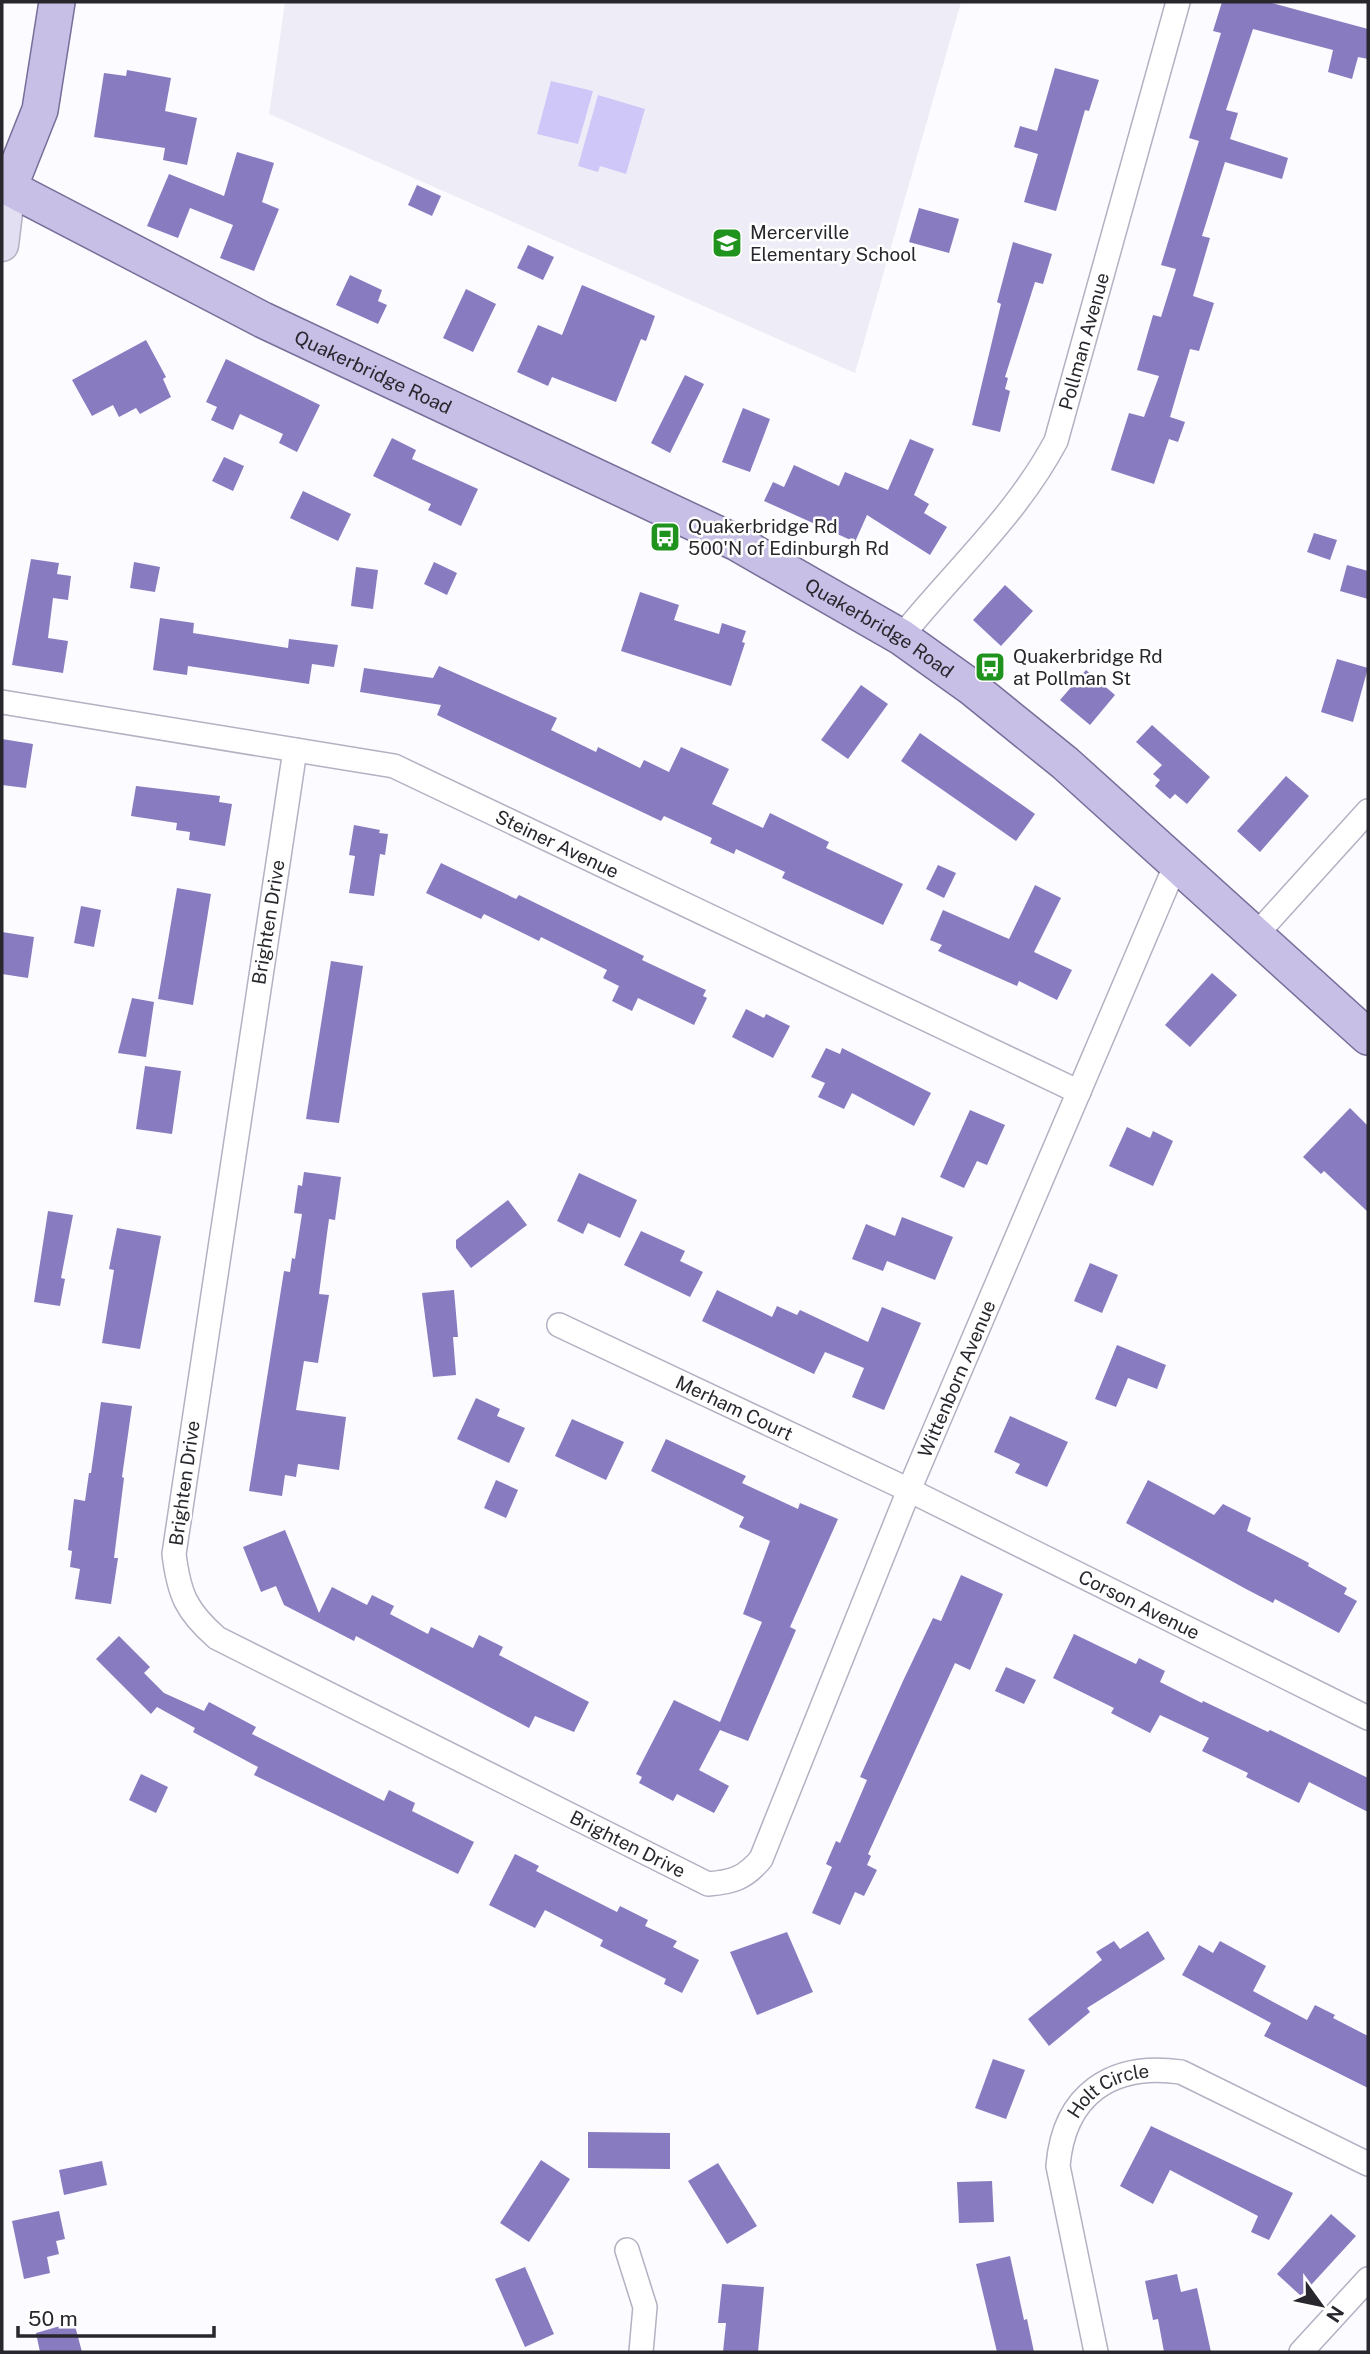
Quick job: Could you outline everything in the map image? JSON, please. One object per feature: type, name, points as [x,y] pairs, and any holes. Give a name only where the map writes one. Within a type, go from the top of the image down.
[{"type":"main road","points":[[2,245],[5,186],[40,110],[57,2]]},
{"type":"main road","name":"Quakerbridge Road","points":[[5,186],[263,320],[737,543],[901,637],[971,687],[1065,763],[1368,1037]]},
{"type":"street","name":"Pollman Avenue","points":[[901,637],[1001,525],[1037,477],[1056,441],[1178,2]]},
{"type":"street","name":"Steiner Avenue","points":[[2,702],[394,766],[1080,1092]]},
{"type":"street","name":"Brighten Drive","points":[[295,750],[174,1554],[178,1588],[194,1618],[217,1638],[691,1877],[708,1884],[730,1882]]},
{"type":"street","points":[[1255,936],[1368,811]]},
{"type":"street","name":"Wittenborn Avenue","points":[[730,1882],[748,1875],[761,1859],[909,1490],[1176,864]]},
{"type":"street","name":"Merham Court","points":[[559,1325],[909,1490]]},
{"type":"street","name":"Corson Avenue","points":[[909,1490],[1368,1718]]},
{"type":"street","name":"Holt Circle","points":[[1096,2352],[1058,2166],[1060,2143],[1069,2120],[1083,2100],[1102,2083],[1153,2068],[1181,2073],[1368,2164]]},
{"type":"street","points":[[627,2250],[645,2307],[641,2352]]},
{"type":"street","points":[[1301,2352],[1368,2279]]},
{"type":"shaded area","name":"Mercerville Elementary School","points":[[285,2],[961,2],[855,373],[269,114]]},
{"type":"shaded area","points":[[551,81],[593,91],[578,144],[537,134]]},
{"type":"shaded area","points":[[598,95],[645,109],[626,174],[600,166],[598,172],[578,166]]},
{"type":"building","points":[[1222,2],[1268,2],[1368,29],[1368,59],[1358,57],[1352,79],[1328,72],[1333,50],[1253,29],[1226,110],[1238,113],[1230,139],[1288,158],[1282,179],[1225,162],[1202,236],[1210,238],[1193,296],[1214,303],[1199,351],[1190,349],[1170,417],[1185,422],[1178,442],[1169,439],[1154,484],[1111,470],[1129,413],[1144,417],[1159,376],[1137,370],[1153,315],[1161,317],[1176,269],[1161,265],[1199,141],[1189,138],[1221,33],[1213,31]]},
{"type":"building","points":[[1055,68],[1099,80],[1089,111],[1085,110],[1056,211],[1024,202],[1038,154],[1014,147],[1020,126],[1037,131]]},
{"type":"building","points":[[127,70],[171,78],[165,111],[197,118],[187,165],[163,160],[165,148],[94,137],[104,73],[126,76]]},
{"type":"building","points":[[237,152],[274,163],[262,202],[279,209],[254,271],[220,258],[233,225],[190,208],[178,238],[147,226],[169,174],[224,196]]},
{"type":"building","points":[[417,185],[441,196],[432,216],[408,205]]},
{"type":"building","points":[[919,208],[959,219],[949,253],[909,242]]},
{"type":"building","points":[[1013,242],[1052,254],[1043,284],[1035,282],[1005,377],[1008,378],[1005,389],[1010,391],[1000,432],[972,425],[1001,304],[997,302]]},
{"type":"building","points":[[528,245],[554,257],[543,280],[517,268]]},
{"type":"building","points":[[350,275],[382,290],[378,301],[387,305],[378,324],[336,305]]},
{"type":"building","points":[[582,285],[655,316],[646,341],[641,339],[616,402],[552,377],[548,386],[517,372],[538,325],[562,335]]},
{"type":"building","points":[[466,289],[496,304],[473,352],[443,338]]},
{"type":"building","points":[[146,340],[166,377],[163,379],[171,397],[140,414],[136,408],[119,417],[113,405],[92,416],[72,380]]},
{"type":"building","points":[[226,359],[320,405],[297,452],[279,443],[283,434],[240,414],[233,430],[211,420],[217,407],[206,402]]},
{"type":"building","points":[[685,375],[704,384],[670,453],[651,443]]},
{"type":"building","points":[[743,408],[770,419],[750,472],[722,462]]},
{"type":"building","points":[[392,438],[416,450],[412,459],[478,489],[461,526],[428,510],[431,504],[373,476]]},
{"type":"building","points":[[910,439],[934,449],[914,495],[929,504],[924,513],[947,527],[930,555],[867,515],[855,542],[764,501],[773,482],[784,487],[794,465],[839,486],[845,472],[888,490]]},
{"type":"building","points":[[224,457],[244,466],[233,491],[212,481]]},
{"type":"building","points":[[303,491],[351,514],[338,541],[290,518]]},
{"type":"building","points":[[1314,533],[1337,540],[1330,560],[1307,552]]},
{"type":"building","points":[[31,559],[59,563],[57,574],[71,576],[68,600],[53,598],[48,638],[68,641],[63,673],[12,665]]},
{"type":"building","points":[[134,562],[160,567],[155,592],[130,588]]},
{"type":"building","points":[[434,562],[457,573],[447,595],[424,584]]},
{"type":"building","points":[[1347,565],[1368,571],[1368,599],[1340,591]]},
{"type":"building","points":[[356,567],[378,570],[373,609],[351,606]]},
{"type":"building","points":[[1005,585],[1033,611],[1001,646],[973,620]]},
{"type":"building","points":[[640,592],[679,605],[674,620],[719,634],[722,623],[746,631],[742,642],[745,643],[731,686],[621,651]]},
{"type":"building","points":[[160,618],[194,623],[193,633],[288,648],[289,639],[338,645],[334,667],[312,664],[309,684],[188,666],[187,675],[153,670]]},
{"type":"building","points":[[1337,659],[1368,668],[1353,722],[1321,712]]},
{"type":"building","points":[[439,666],[557,718],[551,730],[596,752],[598,747],[640,768],[644,760],[669,772],[681,747],[729,769],[712,804],[763,828],[770,813],[829,842],[826,848],[903,884],[883,925],[782,878],[785,872],[736,849],[734,854],[710,843],[712,838],[664,816],[661,821],[437,715],[441,705],[360,692],[364,668],[433,678]]},
{"type":"building","points":[[1086,670],[1115,695],[1090,725],[1060,700]]},
{"type":"building","points":[[861,685],[888,704],[848,759],[821,740]]},
{"type":"building","points":[[1152,725],[1210,777],[1187,804],[1175,794],[1170,799],[1155,786],[1160,780],[1153,774],[1162,765],[1136,742]]},
{"type":"building","points":[[920,733],[1035,814],[1016,841],[901,761]]},
{"type":"building","points":[[2,739],[33,744],[26,788],[2,785]]},
{"type":"building","points":[[1286,776],[1309,796],[1260,852],[1237,831]]},
{"type":"building","points":[[136,786],[220,796],[219,802],[232,804],[225,846],[189,840],[190,832],[176,830],[177,823],[131,816]]},
{"type":"building","points":[[354,825],[388,834],[385,855],[380,854],[374,896],[349,893],[355,856],[349,855]]},
{"type":"building","points":[[441,863],[516,899],[519,895],[644,956],[642,960],[706,990],[703,996],[707,998],[694,1025],[638,998],[632,1011],[612,1001],[619,986],[603,978],[607,970],[541,937],[539,941],[484,914],[481,919],[426,893]]},
{"type":"building","points":[[938,865],[956,873],[944,898],[926,889]]},
{"type":"building","points":[[1035,885],[1061,898],[1034,952],[1072,970],[1057,1000],[1019,981],[1017,986],[938,951],[942,945],[930,940],[943,910],[1009,939]]},
{"type":"building","points":[[177,888],[211,894],[193,1005],[158,999]]},
{"type":"building","points":[[81,906],[101,910],[94,947],[74,943]]},
{"type":"building","points":[[2,932],[34,937],[28,978],[2,974]]},
{"type":"building","points":[[331,961],[363,966],[339,1123],[306,1119]]},
{"type":"building","points":[[1212,973],[1237,995],[1190,1047],[1165,1025]]},
{"type":"building","points":[[132,998],[154,1002],[146,1057],[118,1053]]},
{"type":"building","points":[[746,1009],[764,1018],[766,1014],[790,1026],[773,1058],[732,1037]]},
{"type":"building","points":[[826,1048],[840,1054],[842,1048],[931,1093],[914,1126],[852,1093],[844,1109],[818,1097],[825,1083],[811,1077]]},
{"type":"building","points":[[145,1066],[181,1071],[172,1134],[136,1129]]},
{"type":"building","points":[[1350,1108],[1368,1126],[1368,1212],[1324,1171],[1321,1174],[1303,1157]]},
{"type":"building","points":[[970,1110],[1005,1125],[987,1165],[977,1161],[964,1188],[940,1177]]},
{"type":"building","points":[[1127,1127],[1150,1138],[1153,1131],[1173,1141],[1153,1186],[1109,1166]]},
{"type":"building","points":[[304,1172],[341,1177],[335,1220],[329,1219],[319,1294],[329,1295],[318,1363],[304,1361],[296,1410],[346,1417],[339,1470],[298,1464],[296,1477],[285,1475],[282,1496],[249,1491],[284,1271],[290,1272],[292,1258],[295,1259],[302,1214],[294,1213],[298,1185],[302,1186]]},
{"type":"building","points":[[579,1173],[637,1200],[620,1238],[588,1223],[583,1234],[557,1221]]},
{"type":"building","points":[[508,1200],[527,1225],[471,1268],[456,1248],[456,1240]]},
{"type":"building","points":[[48,1211],[73,1215],[61,1278],[65,1279],[60,1306],[34,1302]]},
{"type":"building","points":[[902,1217],[953,1237],[935,1280],[887,1261],[883,1271],[852,1259],[866,1224],[895,1236]]},
{"type":"building","points":[[117,1228],[161,1236],[140,1349],[102,1343],[114,1270],[109,1269]]},
{"type":"building","points":[[641,1231],[685,1251],[680,1261],[703,1272],[690,1297],[624,1265]]},
{"type":"building","points":[[1090,1263],[1118,1275],[1102,1313],[1074,1301]]},
{"type":"building","points":[[454,1290],[458,1337],[453,1337],[456,1375],[433,1377],[422,1293]]},
{"type":"building","points":[[717,1290],[772,1317],[777,1306],[797,1315],[800,1310],[868,1342],[882,1307],[921,1323],[884,1410],[852,1397],[864,1368],[825,1352],[814,1374],[702,1321]]},
{"type":"building","points":[[1117,1345],[1166,1365],[1157,1389],[1128,1378],[1116,1407],[1095,1399]]},
{"type":"building","points":[[476,1398],[500,1409],[497,1416],[525,1428],[509,1463],[457,1439]]},
{"type":"building","points":[[101,1402],[132,1406],[122,1477],[114,1558],[118,1558],[111,1604],[75,1599],[80,1569],[70,1567],[72,1551],[68,1550],[74,1499],[85,1501]]},
{"type":"building","points":[[1010,1416],[1068,1442],[1047,1487],[1015,1473],[1020,1464],[994,1452]]},
{"type":"building","points":[[572,1419],[624,1442],[606,1480],[555,1456]]},
{"type":"building","points":[[666,1439],[746,1476],[742,1483],[798,1509],[800,1503],[838,1519],[790,1627],[796,1630],[748,1741],[720,1730],[699,1770],[729,1786],[714,1813],[677,1794],[673,1801],[639,1783],[642,1777],[636,1774],[674,1700],[720,1722],[762,1622],[743,1614],[770,1541],[739,1527],[744,1517],[651,1471]]},
{"type":"building","points":[[496,1480],[518,1490],[506,1518],[484,1508]]},
{"type":"building","points":[[1148,1480],[1214,1515],[1223,1504],[1251,1518],[1247,1531],[1309,1563],[1308,1566],[1347,1588],[1344,1594],[1357,1601],[1339,1633],[1275,1599],[1273,1603],[1126,1523]]},
{"type":"building","points":[[285,1530],[319,1613],[332,1587],[367,1605],[372,1595],[394,1606],[390,1614],[428,1634],[431,1627],[473,1648],[479,1635],[503,1647],[499,1655],[589,1702],[574,1732],[535,1716],[529,1728],[356,1636],[354,1641],[284,1605],[276,1586],[261,1592],[243,1547]]},
{"type":"building","points":[[961,1575],[1003,1594],[970,1670],[955,1663],[868,1854],[871,1856],[867,1865],[877,1870],[864,1896],[855,1892],[840,1925],[812,1913],[832,1867],[826,1864],[836,1841],[840,1843],[867,1780],[860,1777],[903,1681],[933,1618],[941,1621]]},
{"type":"building","points":[[1074,1634],[1136,1664],[1139,1658],[1165,1671],[1160,1682],[1268,1732],[1270,1730],[1368,1778],[1368,1812],[1309,1782],[1299,1803],[1246,1777],[1248,1773],[1202,1751],[1209,1738],[1160,1715],[1150,1733],[1111,1713],[1114,1708],[1053,1678]]},
{"type":"building","points":[[119,1636],[150,1667],[144,1673],[164,1693],[204,1711],[209,1702],[256,1727],[252,1734],[384,1801],[389,1790],[415,1803],[412,1811],[474,1842],[458,1874],[254,1775],[258,1767],[193,1732],[195,1728],[157,1707],[151,1714],[96,1659]]},
{"type":"building","points":[[1006,1667],[1036,1680],[1024,1704],[995,1691]]},
{"type":"building","points":[[141,1774],[168,1787],[156,1813],[129,1800]]},
{"type":"building","points":[[515,1854],[539,1866],[536,1871],[617,1912],[620,1906],[648,1920],[645,1926],[677,1941],[673,1947],[699,1960],[682,1993],[664,1984],[666,1979],[600,1946],[603,1940],[545,1910],[535,1928],[489,1905]]},
{"type":"building","points":[[1148,1931],[1165,1959],[1087,2008],[1090,2012],[1049,2046],[1028,2019],[1102,1960],[1096,1952],[1114,1941],[1120,1949]]},
{"type":"building","points":[[787,1932],[813,1992],[757,2015],[730,1952]]},
{"type":"building","points":[[1220,1941],[1266,1966],[1253,1991],[1307,2020],[1315,2005],[1335,2015],[1333,2018],[1368,2036],[1368,2088],[1264,2036],[1271,2023],[1182,1975],[1199,1945],[1213,1953]]},
{"type":"building","points":[[993,2059],[1025,2070],[1006,2119],[975,2108]]},
{"type":"building","points":[[1151,2126],[1293,2193],[1269,2240],[1251,2232],[1258,2216],[1170,2170],[1153,2204],[1120,2186]]},
{"type":"building","points":[[588,2132],[670,2133],[670,2169],[588,2168]]},
{"type":"building","points":[[541,2160],[570,2179],[529,2242],[500,2223]]},
{"type":"building","points":[[102,2161],[107,2185],[64,2195],[59,2170]]},
{"type":"building","points":[[718,2163],[757,2226],[727,2244],[688,2181]]},
{"type":"building","points":[[992,2181],[994,2222],[959,2223],[957,2182]]},
{"type":"building","points":[[59,2211],[65,2239],[56,2241],[59,2254],[47,2257],[50,2273],[24,2279],[12,2221]]},
{"type":"building","points":[[1331,2214],[1356,2236],[1301,2296],[1277,2274]]},
{"type":"building","points":[[1010,2256],[1034,2352],[997,2352],[976,2264]]},
{"type":"building","points":[[525,2267],[554,2334],[525,2347],[495,2279]]},
{"type":"building","points":[[1177,2274],[1181,2292],[1197,2288],[1211,2352],[1164,2352],[1158,2319],[1153,2320],[1145,2281]]},
{"type":"building","points":[[722,2284],[764,2287],[758,2352],[723,2352],[726,2323],[718,2323]]},
{"type":"building","points":[[74,2322],[82,2352],[40,2352],[36,2333]]},
{"type":"place","name":"Mercerville Elementary School","points":[[727,243]]},
{"type":"place","name":"Quakerbridge Rd 500'N of Edinburgh Rd","points":[[665,537]]},
{"type":"place","name":"Quakerbridge Rd at Pollman St","points":[[990,667]]}]
